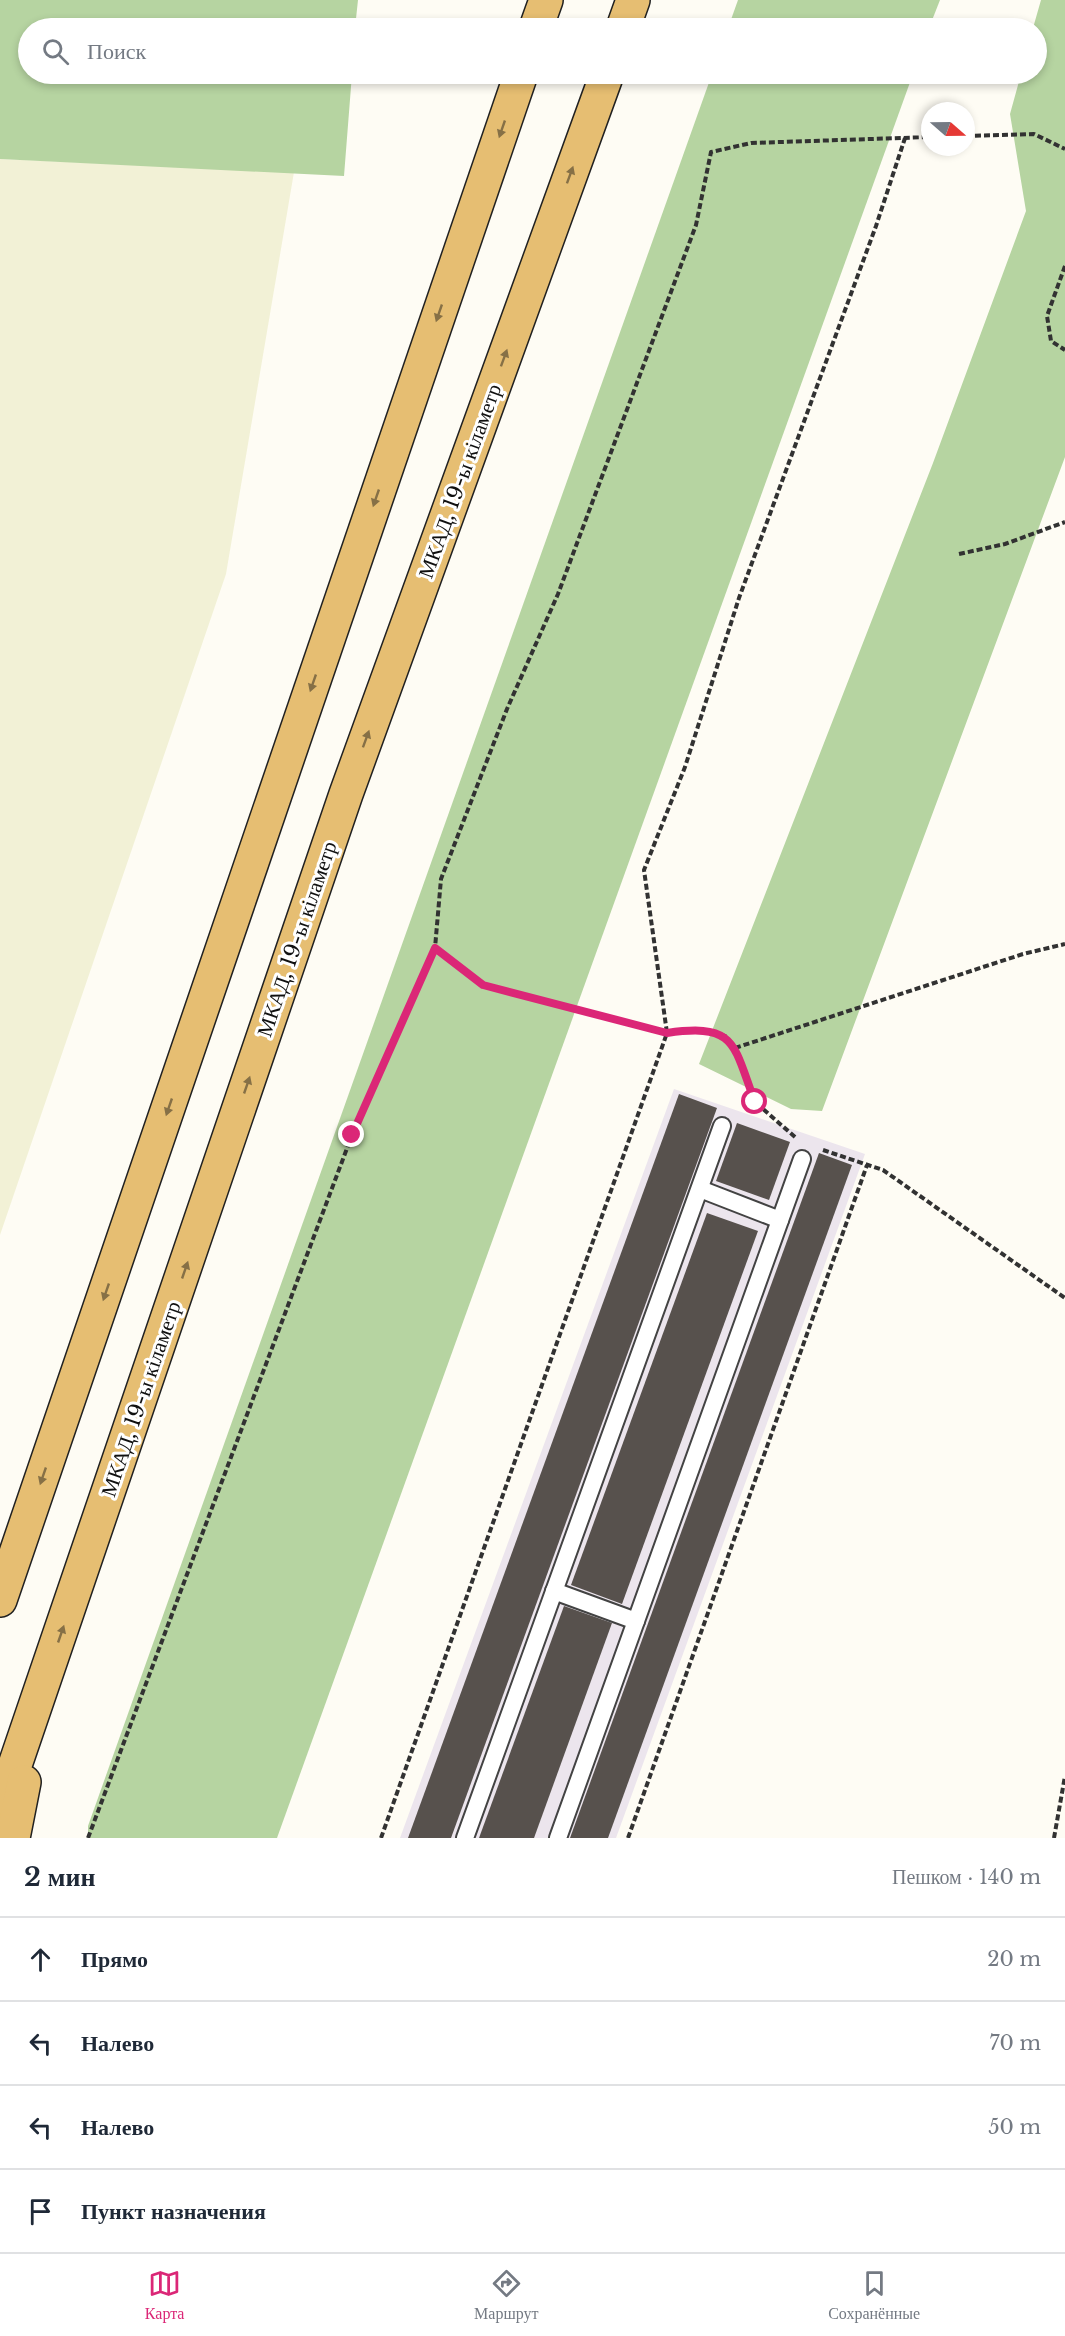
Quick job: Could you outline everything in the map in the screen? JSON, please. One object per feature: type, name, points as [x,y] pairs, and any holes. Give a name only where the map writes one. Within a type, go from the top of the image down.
[{"type":"highway","points":[[540,18],[546,0]]},
{"type":"highway","points":[[627,18],[633,0]]},
{"type":"highway","points":[[0,1600],[518,84]]},
{"type":"highway","name":"МКАД, 19-ы кіламетр","points":[[0,1809],[346,794],[603,84]]},
{"type":"highway","points":[[13,1838],[42,1689]]},
{"type":"lane","points":[[465,1838],[722,1126]]},
{"type":"lane","points":[[558,1838],[806,1149]]},
{"type":"lane","points":[[700,1190],[780,1220]]},
{"type":"lane","points":[[554,1591],[636,1621]]},
{"type":"path","points":[[975,136],[1034,134],[1065,150]]},
{"type":"path","points":[[88,1838],[352,1135],[435,948],[441,879],[507,709],[558,594],[696,225],[711,152],[751,143],[921,137]]},
{"type":"path","points":[[381,1838],[667,1033],[644,870],[685,767],[739,598],[876,226],[905,138]]},
{"type":"path","points":[[1065,266],[1047,316],[1051,341],[1065,350]]},
{"type":"path","points":[[959,554],[1005,544],[1065,522]]},
{"type":"path","points":[[735,1048],[1023,954],[1065,945]]},
{"type":"path","points":[[435,948],[483,985],[667,1033],[695,1029],[725,1036],[735,1048],[755,1102],[806,1149],[883,1170],[1065,1298]]},
{"type":"path","points":[[628,1838],[867,1165]]},
{"type":"path","points":[[1053,1838],[1065,1776]]},
{"type":"shaded area","points":[[674,1089],[865,1154],[616,1838],[400,1838]]},
{"type":"green space","points":[[0,0],[358,0],[356,18],[18,18],[18,84],[351,84],[344,176],[0,159]]},
{"type":"green space","points":[[738,0],[940,0],[933,18],[732,18]]},
{"type":"green space","points":[[1041,0],[1065,0],[1065,457],[822,1111],[791,1109],[699,1064],[933,463],[1026,211],[1010,114],[1018,84],[1047,84],[1047,18],[1036,18]]},
{"type":"green space","points":[[708,84],[909,84],[277,1838],[88,1838],[88,1826]]},
{"type":"green space","points":[[0,159],[294,172],[226,574],[0,1235]]},
{"type":"building","points":[[679,1094],[717,1108],[451,1838],[408,1838]]},
{"type":"building","points":[[737,1123],[790,1142],[769,1200],[716,1181]]},
{"type":"building","points":[[819,1153],[852,1165],[608,1838],[570,1838]]},
{"type":"building","points":[[707,1213],[758,1231],[622,1604],[571,1585]]},
{"type":"building","points":[[564,1606],[612,1623],[534,1838],[479,1838]]},
{"type":"route","points":[[352,1135],[435,948],[483,985],[667,1033],[695,1029],[725,1036],[735,1048],[755,1102]]}]
